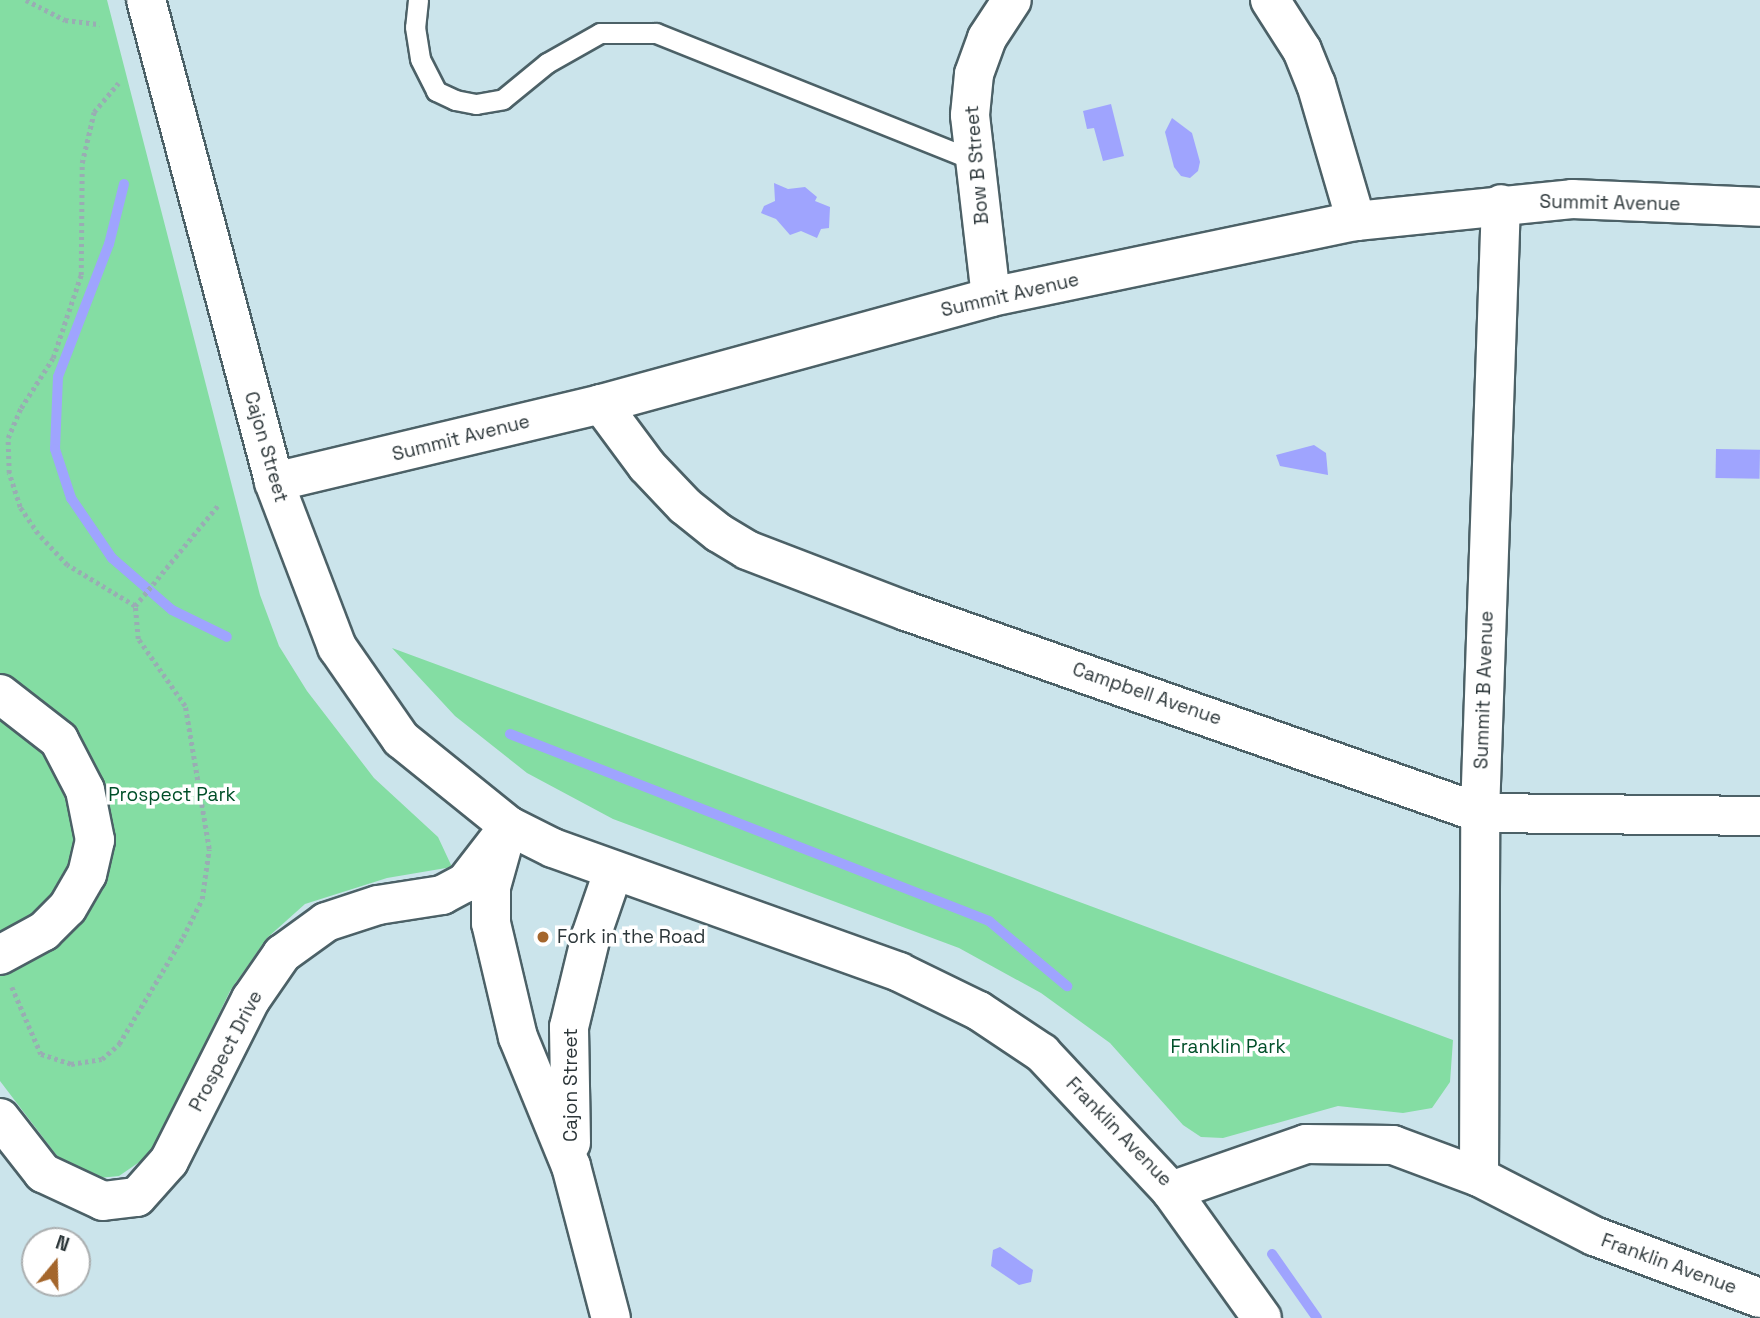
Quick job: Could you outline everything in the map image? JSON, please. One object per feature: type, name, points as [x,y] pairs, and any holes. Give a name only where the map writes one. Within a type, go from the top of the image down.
[{"type":"street","name":"Cajon Street","points":[[146,0],[274,482],[337,647],[401,739],[509,825],[613,872],[591,936],[569,1027],[571,1166]]},
{"type":"street","name":"Bow B Street","points":[[992,297],[973,160],[970,115],[974,74],[987,38],[1012,0]]},
{"type":"street","points":[[1270,0],[1302,50],[1316,84],[1356,221]]},
{"type":"street","name":"Summit Avenue","points":[[274,482],[601,404],[992,297],[1356,221],[1501,204],[1572,199],[1760,207]]},
{"type":"street","name":"Summit B Avenue","points":[[1479,1177],[1480,813],[1501,204]]},
{"type":"street","name":"Campbell Avenue","points":[[601,404],[647,466],[685,506],[747,550],[906,611],[1480,813],[1760,816]]},
{"type":"street","points":[[0,694],[59,740],[85,790],[95,840],[87,874],[67,908],[4,967]]},
{"type":"street","name":"Cajon Street","points":[[509,825],[491,887],[491,923],[518,1037],[571,1166],[611,1318]]},
{"type":"street","name":"Prospect Drive","points":[[0,1118],[43,1173],[103,1202],[137,1197],[169,1161],[251,999],[282,954],[326,922],[378,905],[442,895],[465,883],[509,825]]},
{"type":"street","name":"Franklin Avenue","points":[[613,872],[899,972],[979,1011],[1042,1053],[1171,1191],[1306,1144],[1393,1144],[1479,1177],[1594,1236],[1760,1298]]},
{"type":"street","points":[[1171,1191],[1262,1318]]},
{"type":"lane","points":[[418,0],[415,27],[420,59],[436,91],[455,100],[476,104],[503,99],[547,63],[600,33],[656,33],[973,160]]},
{"type":"path","points":[[26,0],[65,20],[100,24]]},
{"type":"path","points":[[118,83],[94,112],[82,163],[81,275],[53,358],[21,408],[8,438],[9,474],[20,508],[38,534],[67,565],[135,606]]},
{"type":"path","points":[[4,967],[41,1054],[71,1064],[102,1059],[119,1044],[152,994],[202,899],[209,849],[185,706],[138,639],[135,606],[219,504]]},
{"type":"green space","name":"Prospect Park","points":[[0,0],[107,0],[260,595],[279,646],[307,691],[374,778],[438,837],[452,867],[387,878],[305,904],[267,938],[230,991],[151,1154],[119,1176],[89,1179],[64,1165],[0,1081]]},
{"type":"green space","name":"Franklin Park","points":[[392,648],[1453,1040],[1450,1082],[1432,1108],[1403,1113],[1338,1106],[1223,1138],[1201,1137],[1183,1125],[1110,1043],[1041,993],[959,948],[613,819],[527,773],[455,716]]},
{"type":"water","points":[[1111,104],[1124,156],[1103,161],[1094,128],[1087,129],[1083,111]]},
{"type":"water","points":[[1172,118],[1192,133],[1200,162],[1198,171],[1190,178],[1181,176],[1174,167],[1165,132]]},
{"type":"water","points":[[774,183],[788,189],[805,187],[817,197],[815,201],[830,207],[829,228],[821,229],[817,238],[801,231],[790,235],[776,219],[761,213],[764,206],[775,201]]},
{"type":"water","points":[[1314,445],[1326,453],[1328,475],[1280,466],[1276,455]]},
{"type":"water","points":[[1716,449],[1760,450],[1759,479],[1715,478]]},
{"type":"water","points":[[1000,1247],[1033,1270],[1031,1282],[1019,1285],[991,1266],[993,1250]]},
{"type":"waterway","points":[[124,184],[109,244],[58,377],[55,449],[71,498],[112,558],[172,610],[227,637]]},
{"type":"waterway","points":[[510,734],[989,921],[1067,986]]},
{"type":"waterway","points":[[1272,1254],[1317,1318]]},
{"type":"place","name":"Fork in the Road","points":[[543,937]]}]
